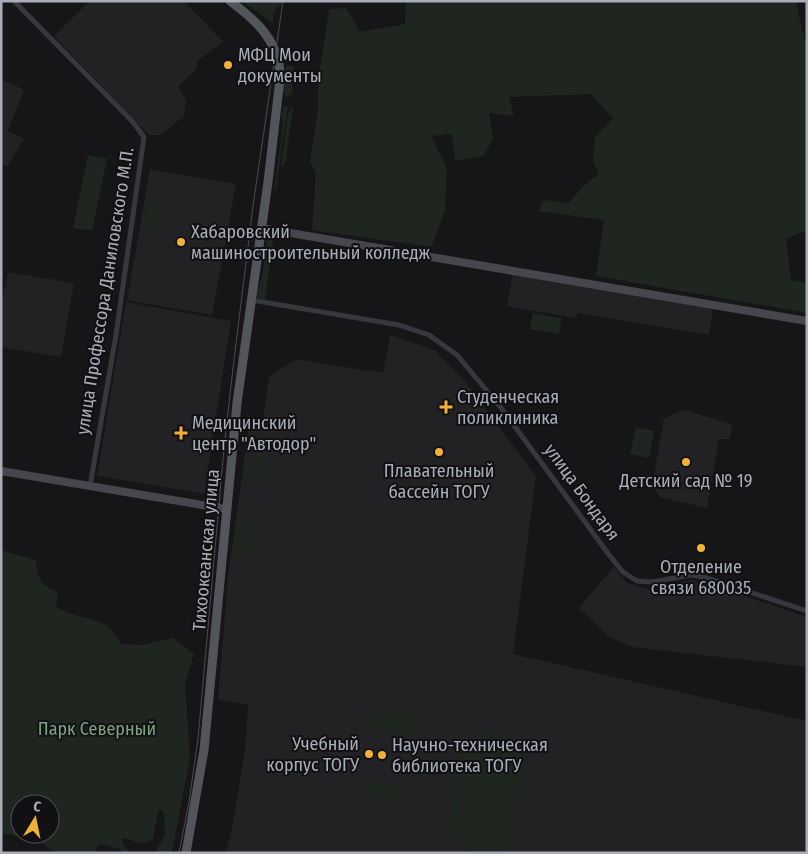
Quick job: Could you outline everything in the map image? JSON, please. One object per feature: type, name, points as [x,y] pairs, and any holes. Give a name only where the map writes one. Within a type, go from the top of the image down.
[{"type":"main road","name":"Тихоокеанская улица","points":[[186,853],[204,750],[237,403],[280,69],[274,46],[264,30],[230,1]]},
{"type":"main road","points":[[261,228],[807,321]]},
{"type":"main road","points":[[1,471],[226,509]]},
{"type":"street","name":"улица Профессора Даниловского М.П.","points":[[14,1],[125,113],[144,138],[116,336],[90,486]]},
{"type":"street","name":"улица Бондаря","points":[[251,300],[399,325],[429,335],[457,354],[502,409],[610,556],[623,572],[632,579],[652,582],[691,576],[704,577],[807,611]]},
{"type":"shaded area","points":[[90,1],[184,1],[223,42],[197,61],[196,69],[178,87],[186,100],[184,116],[161,135],[149,135],[54,36]]},
{"type":"shaded area","points":[[1,79],[24,90],[8,131],[24,139],[7,167],[1,164]]},
{"type":"shaded area","name":"Хабаровский машиностроительный колледж","points":[[150,169],[236,184],[212,315],[127,300]]},
{"type":"shaded area","points":[[8,272],[74,283],[61,357],[1,347],[1,307]]},
{"type":"shaded area","points":[[513,273],[713,307],[709,335],[578,313],[576,318],[507,306]]},
{"type":"shaded area","points":[[126,302],[231,321],[204,494],[97,476]]},
{"type":"shaded area","points":[[390,335],[435,350],[464,380],[536,476],[513,654],[807,721],[807,853],[226,853],[233,824],[245,751],[248,705],[218,700],[228,576],[249,426],[262,428],[269,377],[296,359],[383,373]]},
{"type":"shaded area","name":"Детский сад № 19","points":[[684,410],[732,424],[730,439],[719,439],[707,508],[660,497],[652,485],[664,418]]},
{"type":"shaded area","points":[[614,566],[627,583],[657,592],[670,584],[692,580],[807,617],[807,667],[632,647],[609,637],[579,608]]},
{"type":"green space","points":[[242,1],[285,1],[273,12],[273,23]]},
{"type":"green space","points":[[406,1],[796,1],[807,51],[807,230],[786,239],[791,280],[807,283],[807,313],[596,276],[604,220],[538,211],[544,200],[569,203],[583,186],[599,174],[593,161],[595,137],[613,119],[591,94],[509,97],[514,116],[489,113],[493,138],[484,156],[455,161],[452,134],[431,136],[447,168],[445,211],[431,247],[312,230],[316,172],[310,163],[318,108],[318,82],[329,9],[346,8],[360,32],[405,24]]},
{"type":"green space","points":[[287,65],[293,66],[294,69],[292,93],[286,98],[283,91],[283,81]]},
{"type":"green space","points":[[289,106],[276,190],[274,189],[283,124],[281,115],[284,107]]},
{"type":"green space","points":[[292,107],[286,159],[283,166],[281,166],[288,113]]},
{"type":"green space","points":[[88,155],[107,159],[92,231],[73,228]]},
{"type":"green space","points":[[147,199],[164,201],[160,231],[143,228]]},
{"type":"green space","points":[[272,237],[273,242],[265,300],[259,299],[257,290],[262,277],[268,239]]},
{"type":"green space","points":[[533,313],[562,318],[559,334],[530,329]]},
{"type":"green space","points":[[636,427],[654,431],[649,458],[630,454]]},
{"type":"green space","points":[[251,451],[269,455],[262,485],[244,481]]},
{"type":"green space","points":[[238,522],[254,524],[248,558],[232,556]]},
{"type":"green space","name":"Парк Северный","points":[[1,550],[36,560],[37,571],[41,580],[52,590],[58,592],[56,606],[68,613],[101,622],[111,630],[122,644],[142,645],[173,638],[194,654],[185,683],[190,757],[172,853],[155,853],[165,835],[164,813],[161,809],[158,812],[153,839],[142,843],[125,838],[122,839],[123,845],[131,853],[122,853],[120,849],[101,844],[97,847],[96,853],[54,853],[43,844],[60,844],[60,794],[10,794],[10,835],[1,833]]},
{"type":"green space","points":[[377,707],[416,714],[418,717],[415,734],[412,736],[373,730],[370,726],[373,710]]},
{"type":"green space","points":[[485,732],[501,734],[513,740],[521,750],[523,757],[524,766],[511,839],[505,850],[501,853],[482,853],[467,850],[455,843],[449,828],[455,784],[463,751],[470,740]]},
{"type":"green space","points":[[369,780],[399,785],[396,801],[366,795]]},
{"type":"tram line","points":[[179,853],[198,739],[233,368],[253,206],[283,1]]},
{"type":"place","name":"МФЦ Мои документы","points":[[228,65]]},
{"type":"place","name":"Хабаровский машиностроительный колледж","points":[[181,242]]},
{"type":"place","name":"Студенческая поликлиника","points":[[446,407]]},
{"type":"place","name":"Медицинский центр \"Автодор\"","points":[[181,433]]},
{"type":"place","name":"Плавательный бассейн ТОГУ","points":[[439,452]]},
{"type":"place","name":"Детский сад № 19","points":[[686,462]]},
{"type":"place","name":"Отделение связи 680035","points":[[701,548]]},
{"type":"place","name":"Учебный корпус ТОГУ","points":[[369,754]]},
{"type":"place","name":"Научно-техническая библиотека ТОГУ","points":[[382,755]]}]
